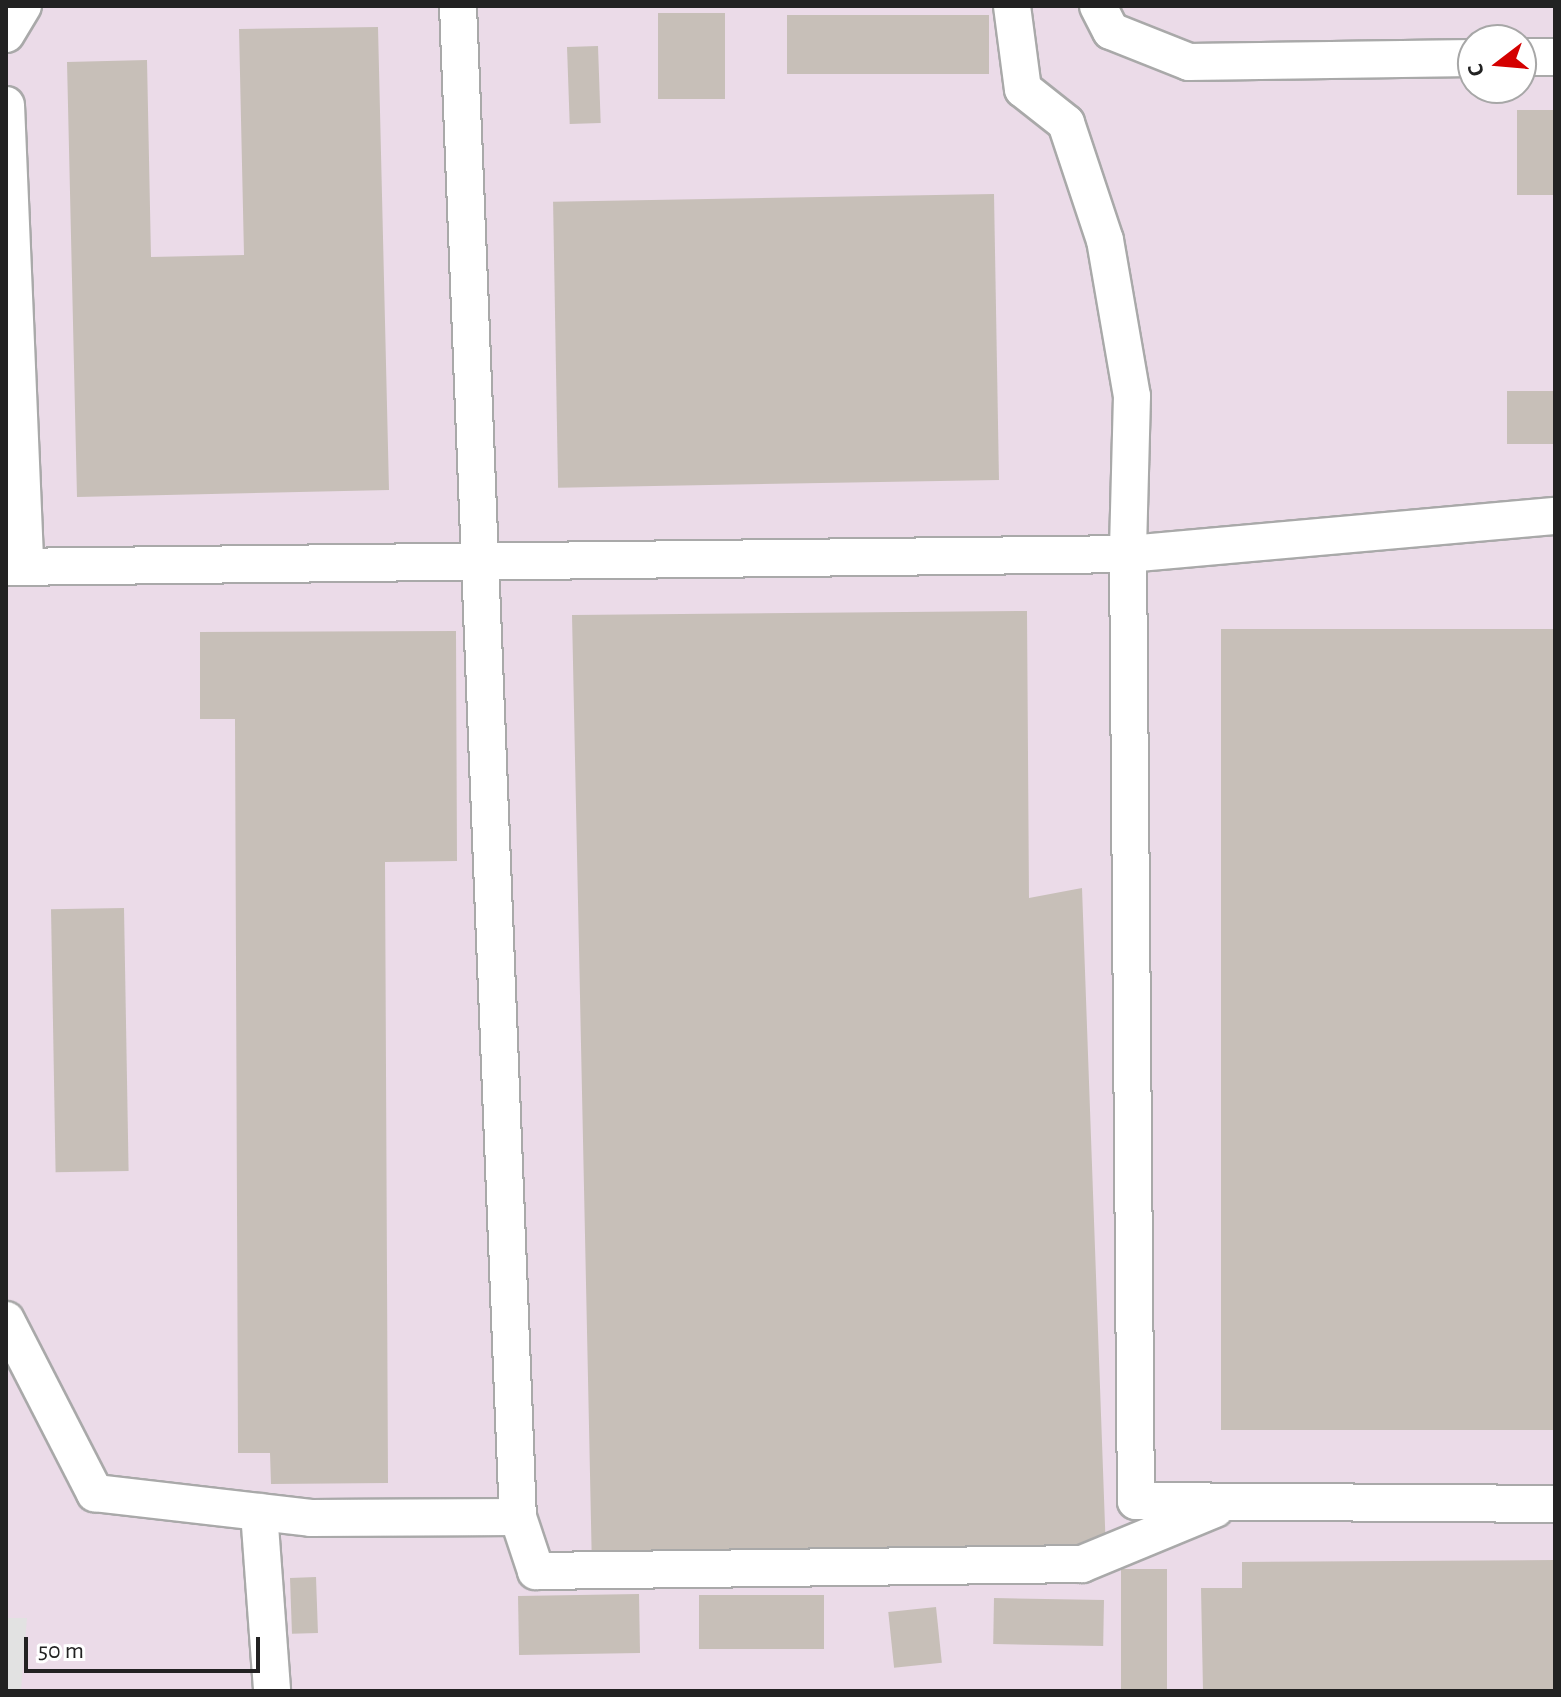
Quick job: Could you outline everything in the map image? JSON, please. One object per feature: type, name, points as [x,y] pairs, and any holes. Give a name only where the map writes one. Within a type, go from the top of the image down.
[{"type":"lane","points":[[6,34],[23,6]]},
{"type":"lane","points":[[458,6],[518,1517],[536,1571],[1082,1564],[1231,1502]]},
{"type":"lane","points":[[1012,6],[1023,89],[1066,123],[1105,240],[1132,396],[1128,554],[1136,1501],[1555,1504]]},
{"type":"lane","points":[[1098,6],[1111,31],[1189,62],[1457,58]]},
{"type":"lane","points":[[6,105],[15,567],[1128,554],[1555,516]]},
{"type":"lane","points":[[6,1320],[95,1493],[311,1518],[518,1517]]},
{"type":"lane","points":[[259,1512],[272,1691]]},
{"type":"shaded area","points":[[6,6],[1555,6],[1555,1691],[6,1691]]},
{"type":"shaded area","points":[[6,1618],[27,1618],[21,1691],[6,1691]]},
{"type":"building","points":[[658,13],[725,13],[725,99],[658,99]]},
{"type":"building","points":[[787,15],[989,15],[989,74],[787,74]]},
{"type":"building","points":[[378,27],[389,490],[77,497],[67,62],[147,60],[151,257],[244,255],[239,29]]},
{"type":"building","points":[[598,46],[601,123],[570,124],[567,47]]},
{"type":"building","points":[[1517,110],[1555,110],[1555,195],[1517,195]]},
{"type":"building","points":[[994,194],[999,480],[558,488],[553,202]]},
{"type":"building","points":[[1507,391],[1555,391],[1555,444],[1507,444]]},
{"type":"building","points":[[1027,611],[1029,898],[1082,888],[1106,1553],[592,1570],[572,615]]},
{"type":"building","points":[[1221,629],[1555,629],[1555,1430],[1221,1430]]},
{"type":"building","points":[[456,631],[457,861],[385,862],[388,1483],[271,1484],[270,1453],[238,1453],[235,719],[200,719],[200,632]]},
{"type":"building","points":[[124,908],[129,1171],[56,1172],[51,909]]},
{"type":"building","points":[[1555,1560],[1555,1691],[1203,1691],[1201,1588],[1242,1588],[1242,1562]]},
{"type":"building","points":[[1121,1569],[1167,1569],[1167,1691],[1121,1691]]},
{"type":"building","points":[[316,1577],[318,1633],[292,1634],[290,1578]]},
{"type":"building","points":[[639,1594],[640,1653],[519,1655],[518,1596]]},
{"type":"building","points":[[699,1595],[824,1595],[824,1649],[699,1649]]},
{"type":"building","points":[[994,1598],[1104,1600],[1103,1646],[993,1644]]},
{"type":"building","points":[[936,1607],[942,1663],[894,1668],[888,1612]]}]
